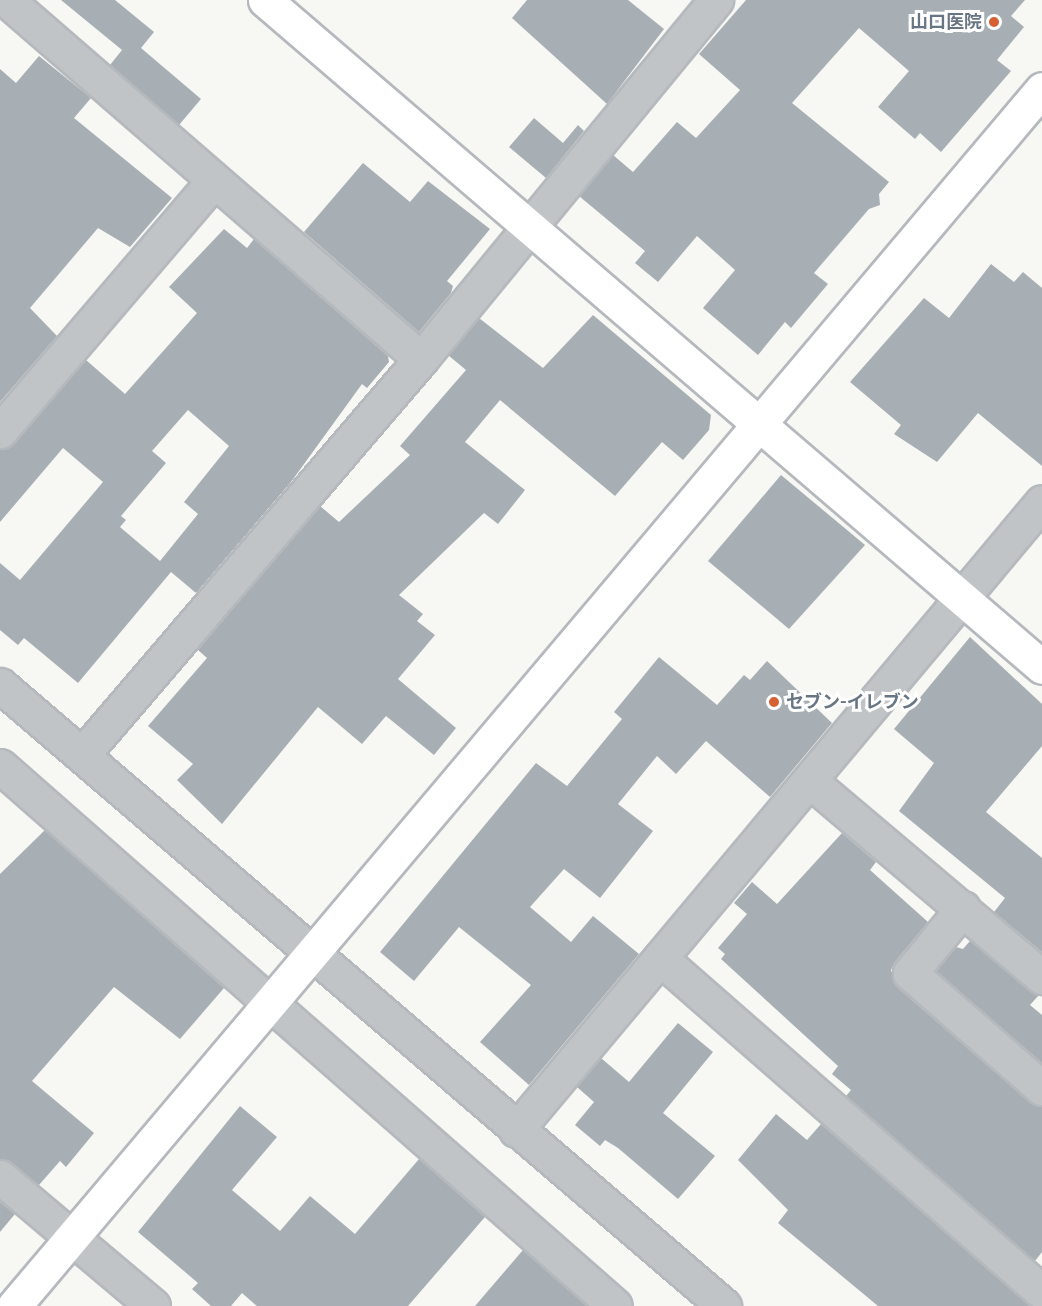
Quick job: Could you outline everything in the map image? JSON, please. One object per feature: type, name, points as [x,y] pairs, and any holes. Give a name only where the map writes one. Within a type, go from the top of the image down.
[{"type":"street","points":[[266,0],[762,424],[1042,668]]},
{"type":"street","points":[[82,755],[421,359],[716,0]]},
{"type":"street","points":[[7,5],[421,359]]},
{"type":"street","points":[[14,1306],[272,1008],[1042,89]]},
{"type":"street","points":[[0,431],[213,182]]},
{"type":"street","points":[[516,1130],[963,600],[1042,502]]},
{"type":"street","points":[[0,686],[313,957],[724,1306]]},
{"type":"street","points":[[0,766],[272,1008],[615,1306]]},
{"type":"street","points":[[810,781],[1042,977]]},
{"type":"street","points":[[963,908],[910,973],[1042,1088]]},
{"type":"street","points":[[660,958],[1042,1292]]},
{"type":"street","points":[[0,1177],[153,1306]]},
{"type":"building","points":[[61,0],[115,0],[154,32],[141,48],[201,99],[179,125],[110,65],[122,50]]},
{"type":"building","points":[[527,0],[628,0],[664,29],[607,104],[512,18]]},
{"type":"building","points":[[746,0],[1025,0],[1011,16],[1024,27],[997,60],[1011,71],[941,152],[920,133],[915,139],[878,107],[909,71],[859,28],[792,103],[889,182],[879,194],[880,205],[869,209],[814,273],[828,284],[791,328],[785,322],[758,355],[703,308],[735,270],[697,236],[658,282],[635,263],[645,251],[579,196],[613,155],[633,172],[677,122],[696,138],[740,90],[699,54]]},
{"type":"building","points":[[39,56],[91,98],[74,118],[172,198],[130,247],[98,228],[30,308],[57,336],[0,402],[0,69],[16,83]]},
{"type":"building","points":[[534,118],[563,143],[578,125],[584,131],[546,178],[509,147]]},
{"type":"building","points":[[363,163],[410,202],[428,181],[490,229],[447,281],[453,286],[451,293],[419,332],[304,232]]},
{"type":"building","points":[[224,229],[247,248],[254,239],[388,356],[389,362],[367,388],[362,384],[291,482],[196,593],[171,572],[78,683],[24,638],[18,645],[0,630],[0,563],[20,580],[103,482],[63,448],[0,522],[0,449],[14,443],[86,360],[125,394],[197,313],[169,287]],"holes":[[[188,410],[229,446],[184,502],[198,514],[160,561],[120,527],[126,520],[121,516],[166,463],[152,451]]]},
{"type":"building","points":[[991,264],[1014,282],[1023,272],[1042,288],[1042,466],[978,413],[937,462],[894,434],[901,425],[850,382],[924,298],[949,318]]},
{"type":"building","points":[[593,315],[711,415],[709,430],[683,460],[662,442],[615,496],[500,400],[465,442],[525,490],[498,524],[484,513],[399,595],[423,614],[417,621],[435,635],[398,679],[456,728],[434,755],[386,716],[362,744],[318,707],[222,824],[177,780],[193,764],[148,726],[207,658],[198,650],[320,506],[339,522],[410,455],[400,446],[466,370],[448,355],[479,318],[543,368]]},
{"type":"building","points":[[781,475],[865,545],[789,629],[708,561]]},
{"type":"building","points":[[970,637],[1042,704],[1042,746],[986,812],[1042,858],[1042,952],[994,912],[1005,898],[899,811],[934,763],[894,729]]},
{"type":"building","points":[[659,657],[717,705],[744,675],[750,680],[767,661],[832,723],[770,797],[706,741],[676,774],[657,756],[618,804],[653,831],[600,898],[564,869],[530,907],[571,942],[593,916],[639,954],[529,1085],[480,1042],[531,985],[459,927],[414,981],[380,952],[536,763],[567,786],[622,719],[614,712]]},
{"type":"building","points":[[45,830],[224,988],[180,1039],[114,987],[32,1081],[94,1133],[66,1167],[60,1161],[39,1185],[0,1159],[0,874]]},
{"type":"building","points":[[842,833],[876,862],[870,870],[928,922],[891,970],[897,987],[1030,1102],[1042,1106],[1042,1252],[1035,1261],[846,1096],[851,1090],[832,1074],[838,1066],[721,959],[725,954],[718,948],[747,914],[734,903],[752,882],[777,904]]},
{"type":"building","points":[[970,941],[1039,995],[1030,1005],[1042,1015],[1042,1063],[936,971],[956,947],[963,949]]},
{"type":"building","points":[[678,1023],[713,1052],[663,1113],[715,1156],[678,1199],[618,1148],[605,1140],[600,1146],[575,1125],[594,1102],[577,1087],[601,1058],[629,1082]]},
{"type":"building","points":[[240,1106],[277,1137],[232,1190],[280,1231],[310,1196],[355,1234],[419,1159],[485,1217],[408,1306],[257,1306],[242,1293],[231,1306],[211,1306],[192,1289],[198,1283],[138,1232]]},
{"type":"building","points":[[776,1114],[807,1140],[821,1124],[1030,1306],[878,1306],[778,1223],[788,1210],[738,1160]]},
{"type":"building","points":[[0,1202],[15,1214],[0,1232]]},
{"type":"building","points":[[523,1250],[587,1306],[475,1306]]},
{"type":"place","name":"山口医院","points":[[994,22]]},
{"type":"place","name":"セブン-イレブン","points":[[774,702]]}]
